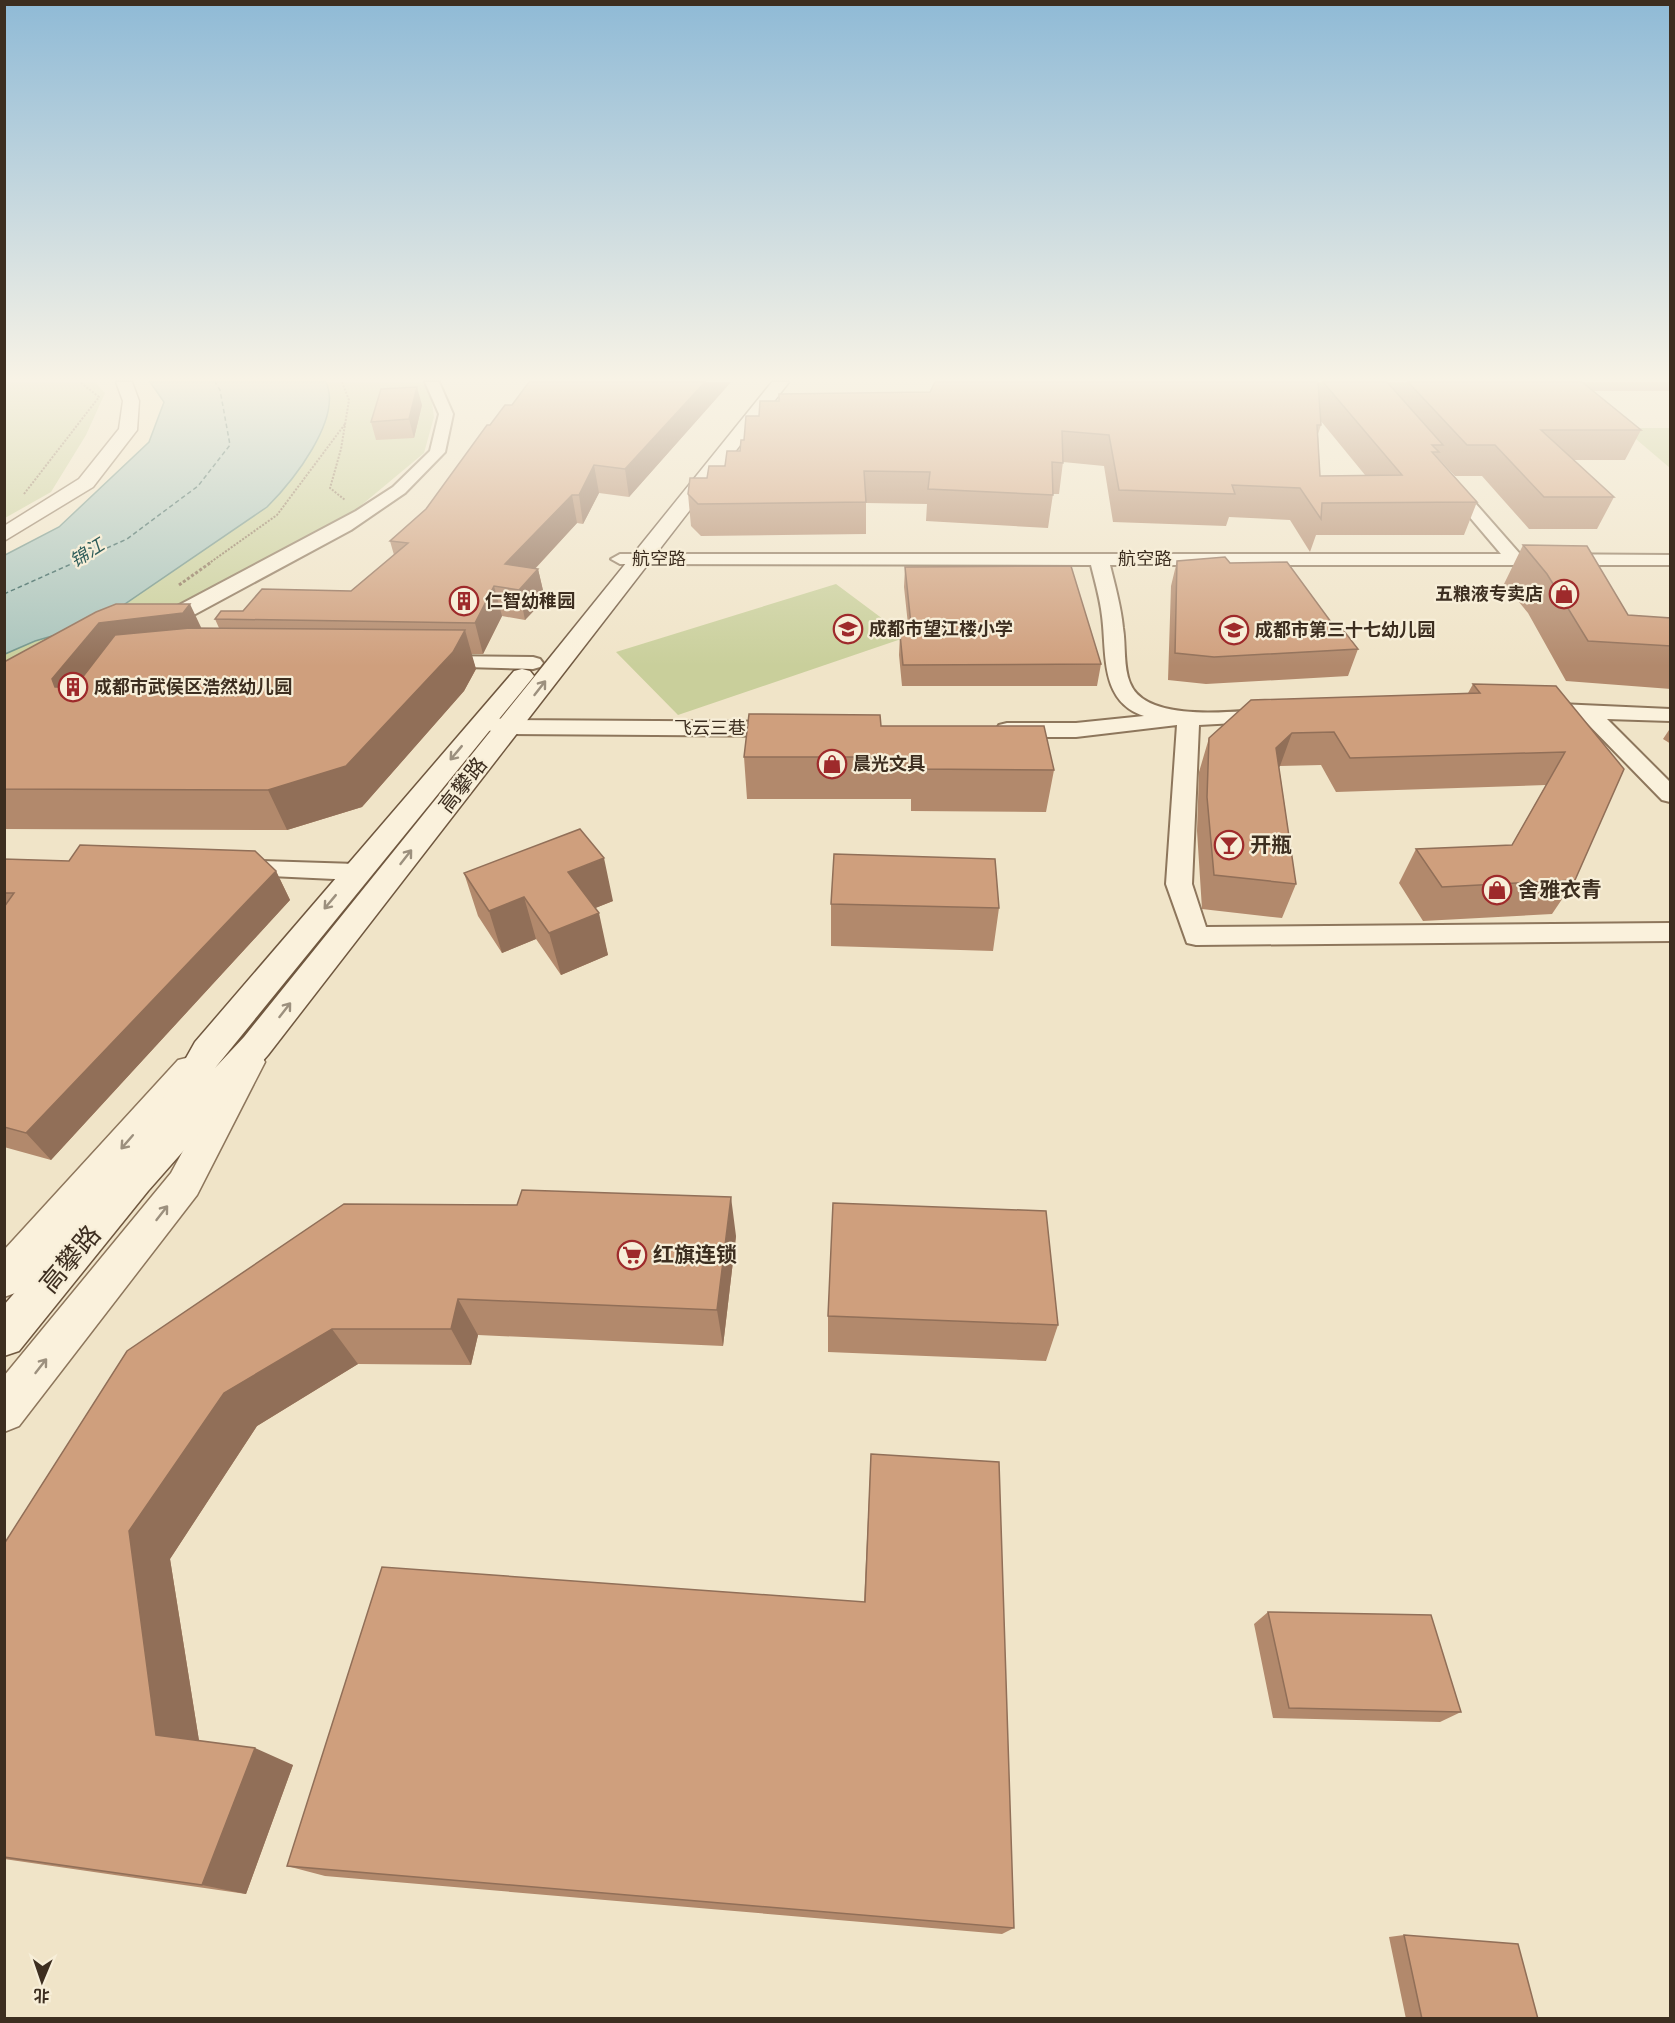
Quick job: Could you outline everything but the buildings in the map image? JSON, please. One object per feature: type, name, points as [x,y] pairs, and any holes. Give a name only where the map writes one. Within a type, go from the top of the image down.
[{"type":"main road","points":[[4,535],[86,483],[91,476]]},
{"type":"main road","name":"高攀路","points":[[4,1337],[135,1180],[256,1046],[509,727],[691,476]]},
{"type":"main road","name":"高攀路","points":[[135,1180],[207,1051],[533,663],[631,559],[701,476]]},
{"type":"main road","points":[[4,1412],[184,1184],[256,1046]]},
{"type":"main road","points":[[4,1279],[207,1051]]},
{"type":"street","points":[[137,633],[181,614],[361,514],[399,490],[413,476]]},
{"type":"street","points":[[1443,476],[1515,560]]},
{"type":"street","points":[[278,579],[361,514]]},
{"type":"street","name":"航空路","points":[[631,559],[1671,560]]},
{"type":"street","points":[[1099,559],[1113,620],[1119,684],[1132,704],[1163,715],[1189,717]]},
{"type":"street","points":[[417,662],[533,663]]},
{"type":"street","points":[[1515,708],[1671,715]]},
{"type":"street","points":[[1586,710],[1671,795]]},
{"type":"street","points":[[982,730],[1076,730],[1189,717],[1294,714]]},
{"type":"street","points":[[1189,717],[1182,803],[1179,884],[1196,936],[1671,932]]},
{"type":"street","name":"飞云三巷","points":[[483,723],[509,727],[804,729]]},
{"type":"street","points":[[215,867],[356,872]]},
{"type":"path","points":[[23,494],[37,476]]},
{"type":"path","points":[[176,587],[277,515],[306,476]]},
{"type":"path","points":[[333,476],[330,488],[361,514]]},
{"type":"green space","points":[[5,476],[61,476],[51,492],[5,518]]},
{"type":"green space","points":[[229,476],[396,476],[352,513],[166,618],[5,694],[4,654],[35,641]]},
{"type":"green space","points":[[836,584],[907,637],[678,715],[616,652]]},
{"type":"water","name":"锦江","points":[[113,476],[293,476],[267,507],[97,623],[35,641],[5,654],[5,555],[59,527]]},
{"type":"ferry route","points":[[4,594],[127,539],[198,486],[205,476]]},
{"type":"place","name":"五粮液专卖店","points":[[1564,594]]},
{"type":"place","name":"仁智幼稚园","points":[[464,601]]},
{"type":"place","name":"成都市望江楼小学","points":[[848,629]]},
{"type":"place","name":"成都市第三十七幼儿园","points":[[1234,630]]},
{"type":"place","name":"成都市武侯区浩然幼儿园","points":[[73,687]]},
{"type":"place","name":"晨光文具","points":[[832,764]]},
{"type":"place","name":"开瓶","points":[[1229,845]]},
{"type":"place","name":"舍雅衣青","points":[[1497,890]]},
{"type":"place","name":"红旗连锁","points":[[632,1255]]}]
